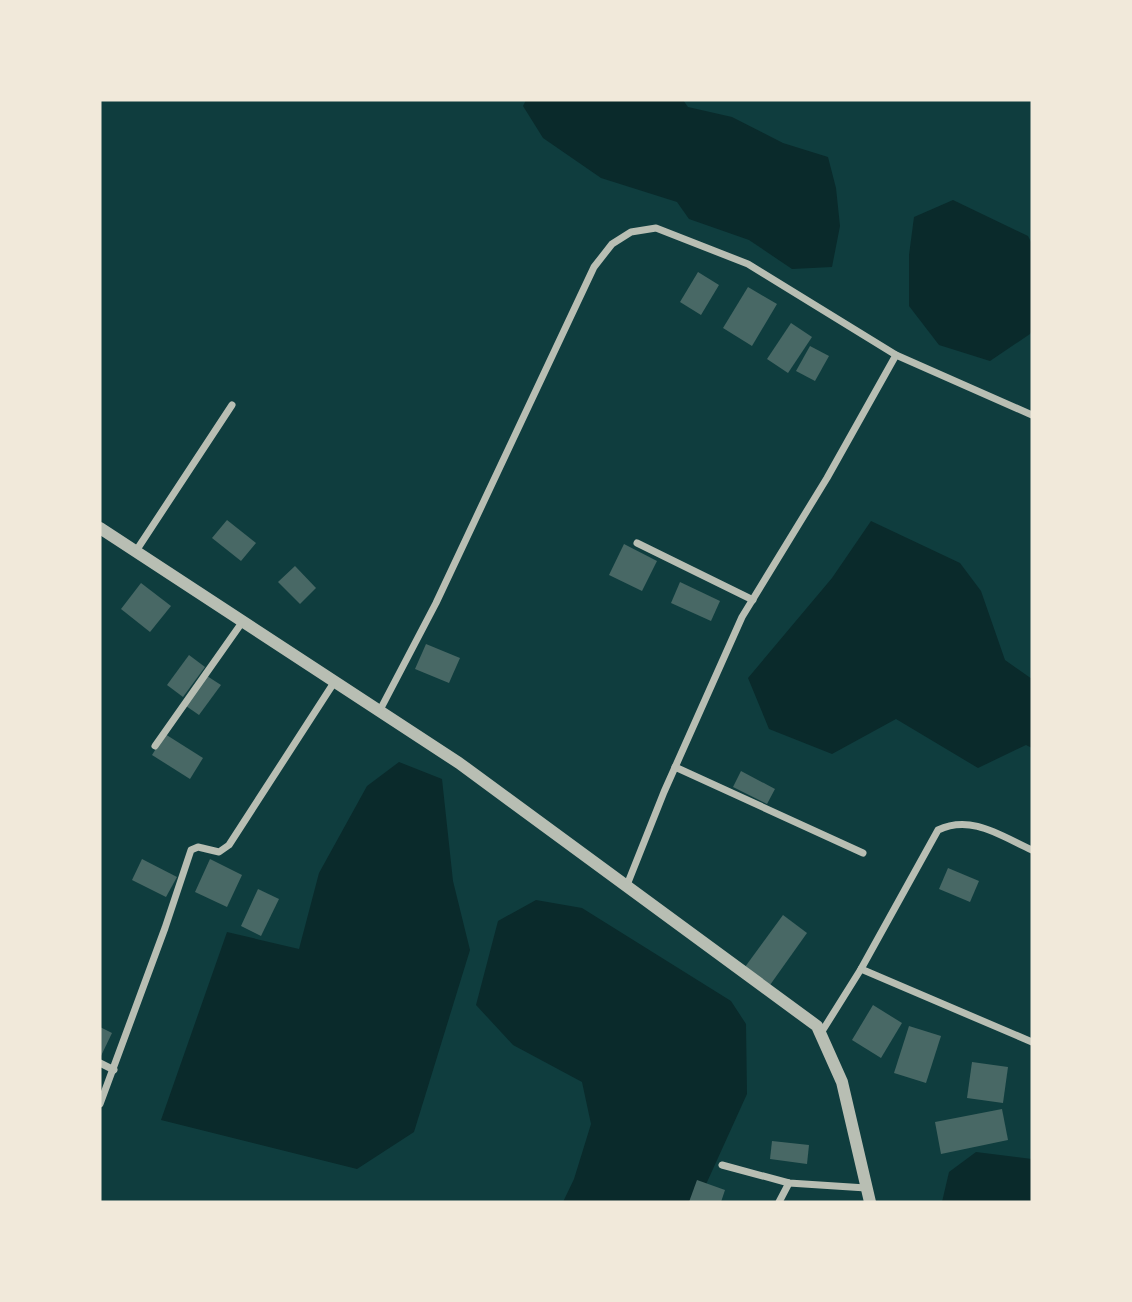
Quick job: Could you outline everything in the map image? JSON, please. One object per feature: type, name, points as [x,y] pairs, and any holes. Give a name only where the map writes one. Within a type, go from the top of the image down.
[{"type":"street","points":[[380,710],[436,603],[594,267],[612,244],[631,232],[656,228],[748,264],[897,355],[1032,415]]},
{"type":"street","points":[[627,885],[743,617],[897,355]]},
{"type":"street","points":[[135,551],[232,405]]},
{"type":"street","points":[[100,529],[459,762],[817,1026],[842,1082],[870,1202]]},
{"type":"street","points":[[637,543],[753,600]]},
{"type":"street","points":[[155,746],[243,621]]},
{"type":"street","points":[[100,1104],[191,850],[198,847],[219,852],[229,845],[335,681]]},
{"type":"street","points":[[676,767],[863,853]]},
{"type":"street","points":[[821,1033],[861,969],[939,830],[952,823],[975,824],[1032,850]]},
{"type":"street","points":[[861,969],[1032,1042]]},
{"type":"street","points":[[100,1063],[114,1070]]},
{"type":"street","points":[[722,1165],[789,1184],[866,1188]]},
{"type":"street","points":[[779,1202],[789,1184]]},
{"type":"water","points":[[526,100],[683,100],[688,107],[732,117],[783,143],[828,157],[836,188],[840,226],[832,267],[792,269],[749,240],[689,219],[677,202],[601,178],[543,138],[523,106]]},
{"type":"water","points":[[953,200],[1028,236],[1032,244],[1032,330],[990,361],[939,345],[909,306],[909,255],[914,217]]},
{"type":"water","points":[[871,521],[960,563],[981,591],[1005,660],[1032,679],[1032,748],[1026,745],[978,768],[896,719],[832,754],[769,729],[748,678],[832,578]]},
{"type":"water","points":[[399,762],[442,779],[453,881],[470,950],[414,1132],[357,1169],[161,1120],[227,932],[299,949],[319,873],[367,786]]},
{"type":"water","points":[[536,900],[582,908],[731,1001],[746,1024],[747,1094],[698,1202],[563,1202],[574,1179],[591,1124],[582,1082],[513,1045],[476,1005],[498,921]]},
{"type":"water","points":[[976,1152],[1032,1159],[1032,1202],[942,1202],[949,1172]]},
{"type":"building","points":[[698,272],[719,285],[701,315],[680,302]]},
{"type":"building","points":[[748,287],[777,304],[752,346],[723,328]]},
{"type":"building","points":[[791,323],[812,337],[788,373],[767,359]]},
{"type":"building","points":[[810,346],[829,356],[815,381],[796,371]]},
{"type":"building","points":[[227,520],[256,543],[241,561],[212,538]]},
{"type":"building","points":[[624,544],[657,561],[642,591],[609,575]]},
{"type":"building","points":[[295,566],[316,588],[300,604],[278,582]]},
{"type":"building","points":[[680,582],[720,601],[711,621],[671,603]]},
{"type":"building","points":[[141,583],[171,606],[150,632],[121,609]]},
{"type":"building","points":[[426,644],[460,658],[449,683],[415,669]]},
{"type":"building","points":[[189,655],[205,667],[183,697],[167,685]]},
{"type":"building","points":[[207,676],[221,685],[199,715],[186,706]]},
{"type":"building","points":[[165,734],[203,758],[190,779],[152,755]]},
{"type":"building","points":[[741,771],[775,789],[767,804],[733,787]]},
{"type":"building","points":[[142,859],[177,877],[166,897],[132,880]]},
{"type":"building","points":[[210,859],[242,875],[227,907],[195,892]]},
{"type":"building","points":[[948,868],[979,881],[970,902],[939,889]]},
{"type":"building","points":[[258,889],[279,899],[261,936],[241,926]]},
{"type":"building","points":[[783,915],[807,933],[770,985],[745,967]]},
{"type":"building","points":[[873,1005],[902,1023],[881,1058],[852,1040]]},
{"type":"building","points":[[909,1026],[941,1036],[926,1083],[894,1073]]},
{"type":"building","points":[[100,1027],[112,1033],[100,1058]]},
{"type":"building","points":[[972,1062],[1008,1067],[1003,1103],[967,1098]]},
{"type":"building","points":[[1002,1109],[1008,1140],[941,1154],[935,1122]]},
{"type":"building","points":[[772,1141],[809,1145],[807,1164],[770,1159]]},
{"type":"building","points":[[697,1180],[725,1190],[721,1202],[689,1202]]}]
